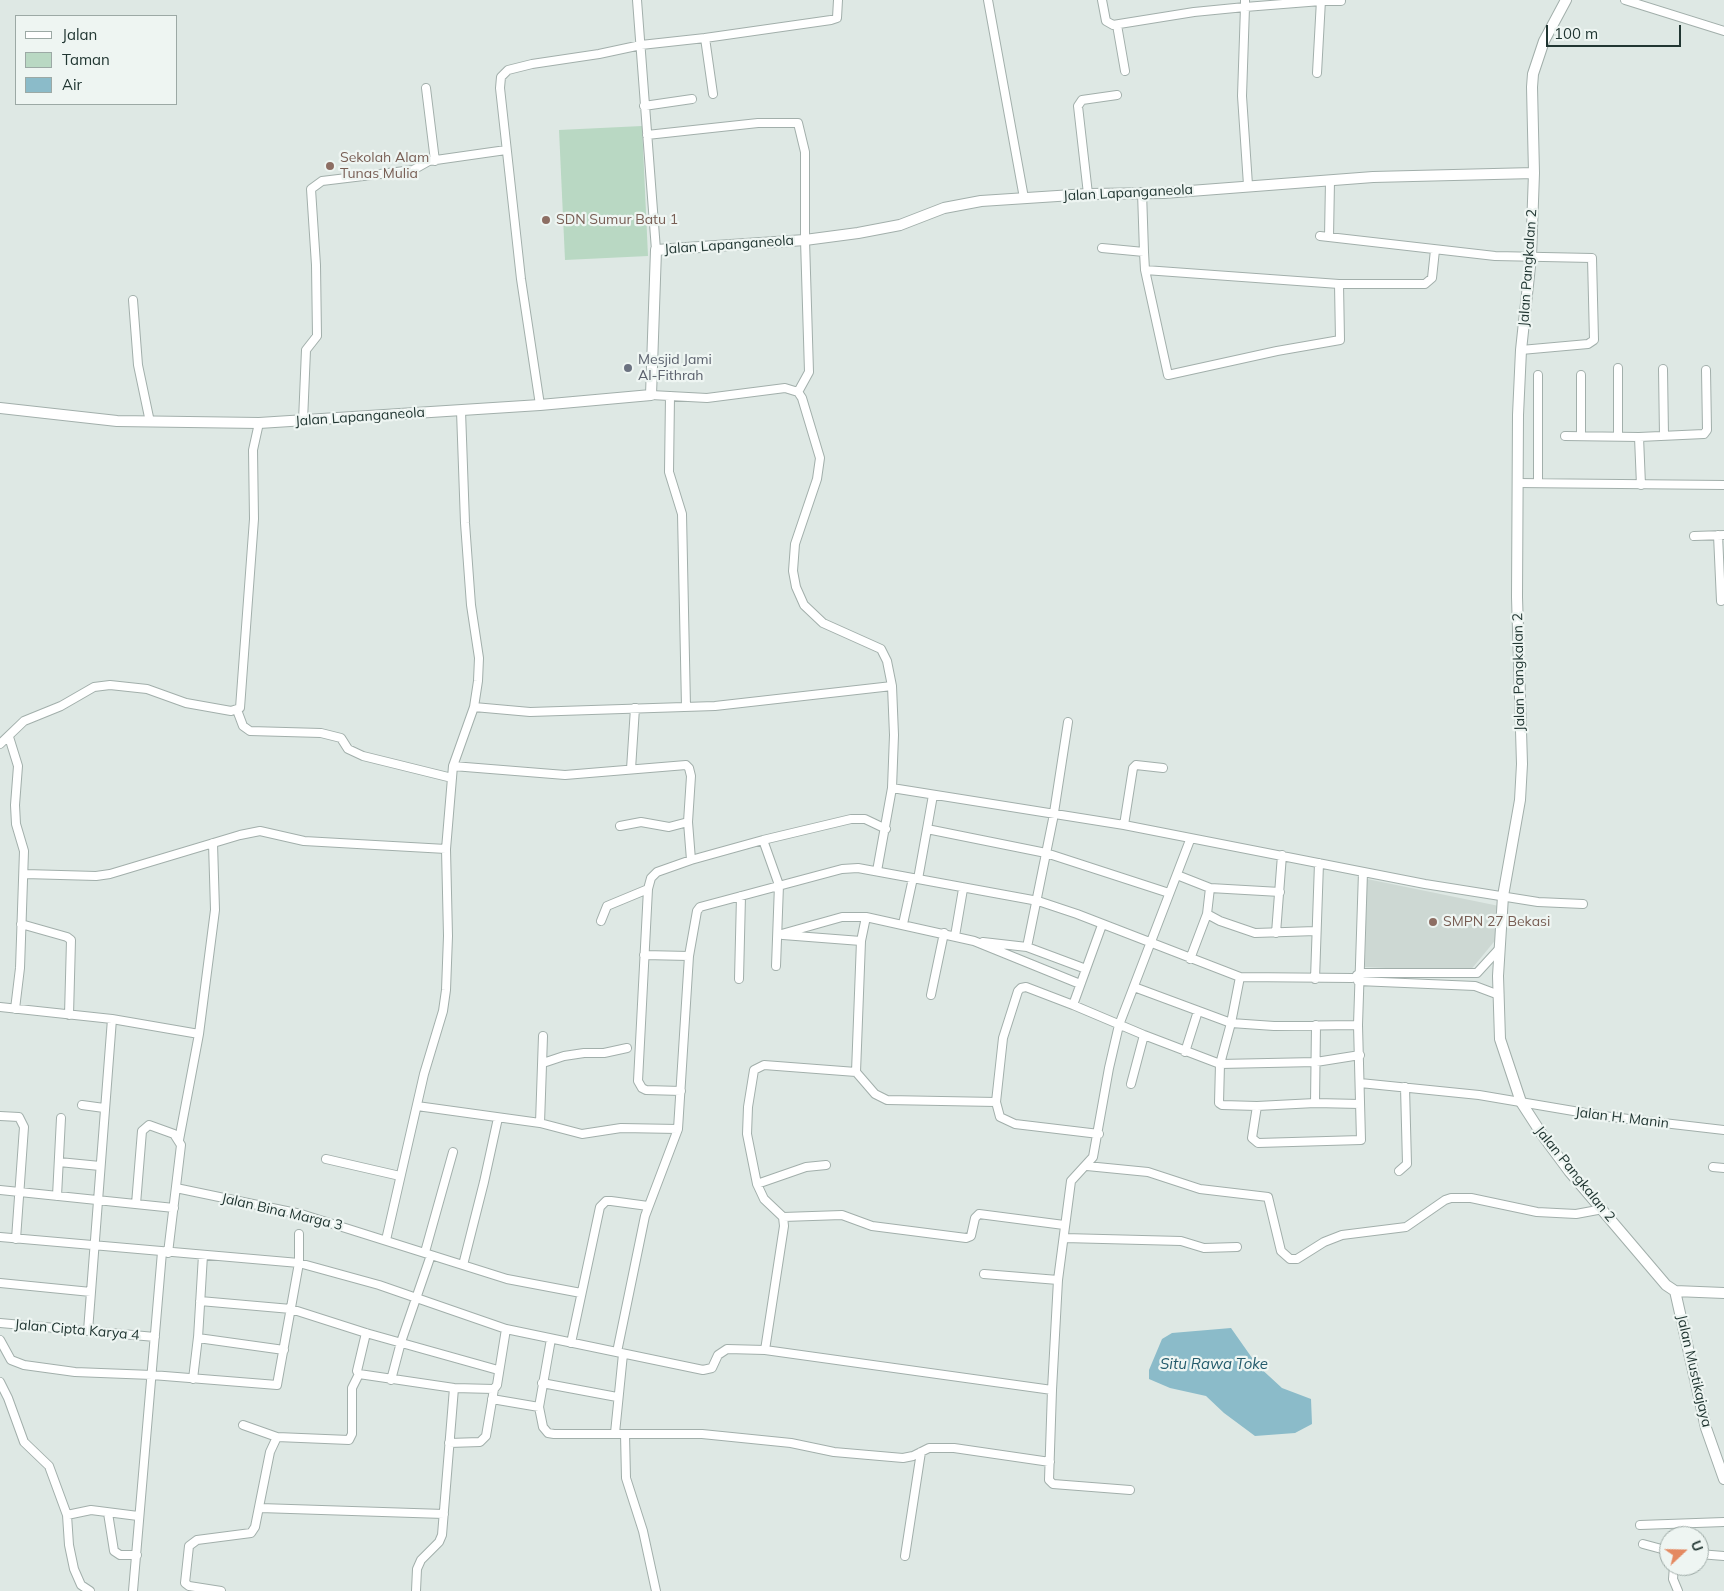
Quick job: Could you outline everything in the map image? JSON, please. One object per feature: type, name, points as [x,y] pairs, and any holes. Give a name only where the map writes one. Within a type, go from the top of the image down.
[{"type":"street","points":[[637,0],[656,250]]},
{"type":"street","points":[[540,405],[521,279],[506,150],[500,81],[504,74],[532,64],[600,54],[641,45],[706,38],[834,19],[837,18],[838,0]]},
{"type":"street","points":[[988,0],[1024,198]]},
{"type":"street","points":[[1102,0],[1106,21],[1109,25],[1245,4],[1321,0],[1341,1]]},
{"type":"street","points":[[1317,73],[1321,0]]},
{"type":"street","name":"Jalan Pangkalan 2","points":[[1566,0],[1544,41],[1533,74],[1534,173],[1531,257],[1521,350],[1518,415],[1518,656],[1522,764],[1520,800],[1503,896],[1502,946],[1498,995],[1500,1039],[1521,1102],[1569,1171],[1666,1285],[1675,1291]]},
{"type":"street","points":[[1625,0],[1724,31]]},
{"type":"street","points":[[1245,4],[1242,96],[1248,185]]},
{"type":"street","points":[[1117,25],[1125,71]]},
{"type":"street","points":[[706,38],[713,94]]},
{"type":"street","points":[[426,88],[435,161]]},
{"type":"street","points":[[1088,194],[1078,106],[1082,100],[1117,95]]},
{"type":"street","points":[[644,106],[692,99]]},
{"type":"street","points":[[647,135],[768,122],[798,123],[805,152],[805,240],[809,372],[808,378],[798,392]]},
{"type":"street","points":[[304,421],[306,350],[317,336],[316,265],[311,189],[322,181],[413,170],[435,161],[506,150]]},
{"type":"street","name":"Jalan Lapanganeola","points":[[0,408],[86,419],[150,422],[259,423],[540,405],[651,395],[656,250],[805,240],[900,226],[936,210],[967,203],[1024,198],[1142,192],[1164,193],[1248,185],[1373,177],[1534,173]]},
{"type":"street","points":[[1329,237],[1330,180]]},
{"type":"street","points":[[1142,192],[1146,270],[1168,375],[1277,351],[1340,340],[1339,284]]},
{"type":"street","points":[[1320,236],[1495,256],[1592,258],[1594,340],[1588,344],[1521,350]]},
{"type":"street","points":[[1102,248],[1144,252]]},
{"type":"street","points":[[1146,270],[1339,284],[1425,284],[1432,278],[1435,250]]},
{"type":"street","points":[[133,300],[138,365],[150,422]]},
{"type":"street","points":[[1618,368],[1618,436]]},
{"type":"street","points":[[1663,369],[1664,436]]},
{"type":"street","points":[[1565,436],[1639,437],[1706,432],[1706,370]]},
{"type":"street","points":[[1538,375],[1538,483]]},
{"type":"street","points":[[1581,376],[1581,436]]},
{"type":"street","points":[[651,395],[720,397],[785,388],[798,392],[805,406],[820,458],[817,479],[795,544],[792,571],[797,592],[812,614],[823,623],[881,649],[888,661],[892,686],[894,735],[892,788],[877,871]]},
{"type":"street","points":[[670,396],[668,463],[682,514],[686,707]]},
{"type":"street","points":[[386,1240],[417,1106],[443,1011],[446,990],[448,936],[446,849],[453,766],[474,707],[478,681],[479,658],[468,573],[461,410]]},
{"type":"street","points":[[259,423],[253,450],[254,519],[242,655],[241,705],[238,710],[243,726],[250,732],[282,730],[328,734],[340,738],[348,749],[363,756],[452,778]]},
{"type":"street","points":[[1639,437],[1641,485]]},
{"type":"street","points":[[1517,483],[1724,485]]},
{"type":"street","points":[[1694,536],[1721,535],[1721,602]]},
{"type":"street","points":[[0,744],[24,721],[61,706],[94,687],[110,684],[147,689],[186,703],[231,711],[238,710]]},
{"type":"street","points":[[474,707],[530,712],[686,707],[774,700],[892,686]]},
{"type":"street","points":[[631,769],[635,708]]},
{"type":"street","points":[[1027,947],[1038,901],[1054,814],[1068,722]]},
{"type":"street","points":[[8,737],[18,766],[15,805],[16,824],[24,851],[20,968],[15,1009]]},
{"type":"street","points":[[453,766],[565,775],[682,764],[688,766],[691,776],[688,822],[691,860]]},
{"type":"street","points":[[1124,825],[1133,768],[1136,765],[1163,768]]},
{"type":"street","points":[[892,788],[1124,825],[1190,840],[1538,902],[1583,904]]},
{"type":"street","points":[[903,924],[927,829],[933,795]]},
{"type":"street","points":[[681,1091],[646,1090],[642,1088],[638,1081],[648,889],[651,878],[657,872],[691,860],[763,840],[851,819],[864,819],[886,829]]},
{"type":"street","points":[[620,826],[641,822],[669,827],[688,822]]},
{"type":"street","points":[[927,829],[1046,854],[1169,893]]},
{"type":"street","points":[[24,874],[96,876],[110,874],[260,831],[304,841],[446,849]]},
{"type":"street","points":[[763,840],[779,886],[776,966]]},
{"type":"street","points":[[1130,1490],[1053,1484],[1049,1480],[1058,1280],[1071,1181],[1094,1157],[1109,1068],[1119,1025],[1190,840]]},
{"type":"street","points":[[133,1591],[138,1516],[165,1253],[174,1208],[181,1149],[179,1140],[199,1034],[215,910],[213,843]]},
{"type":"street","points":[[1276,933],[1282,855]]},
{"type":"street","points":[[1315,979],[1319,863]]},
{"type":"street","points":[[615,1434],[620,1353],[648,1206],[678,1129],[688,956],[697,911],[700,907],[850,868],[877,871],[1038,901],[1240,977],[1352,978],[1361,982],[1475,986],[1498,995]]},
{"type":"street","points":[[1256,1106],[1252,1138],[1254,1141],[1324,1142],[1361,1140],[1358,1025],[1361,982],[1363,872]]},
{"type":"street","points":[[1177,875],[1210,888],[1280,892]]},
{"type":"street","points":[[955,936],[963,888]]},
{"type":"street","points":[[1190,959],[1207,914],[1210,888]]},
{"type":"street","points":[[601,921],[608,906],[648,889]]},
{"type":"street","points":[[739,980],[741,896]]},
{"type":"street","points":[[1207,914],[1245,931],[1276,933],[1316,931]]},
{"type":"street","points":[[778,935],[842,917],[866,917],[974,941],[1080,984]]},
{"type":"street","points":[[866,917],[861,941],[856,1072],[875,1094],[887,1100],[996,1102]]},
{"type":"street","points":[[21,924],[67,937],[71,940],[69,1015]]},
{"type":"street","points":[[1073,1005],[1102,925]]},
{"type":"street","points":[[931,995],[944,933]]},
{"type":"street","points":[[778,935],[861,941]]},
{"type":"street","points":[[974,941],[1027,947],[1086,969]]},
{"type":"street","points":[[1352,978],[1360,973],[1474,974],[1490,961],[1502,946]]},
{"type":"street","points":[[644,955],[688,956]]},
{"type":"street","points":[[1474,974],[1475,986]]},
{"type":"street","points":[[1240,977],[1231,1023],[1220,1064],[1219,1103],[1222,1105],[1256,1106],[1315,1103],[1360,1104]]},
{"type":"street","points":[[1099,1134],[1007,1122],[1000,1117],[996,1102],[1003,1038],[1018,991],[1026,987],[1144,1036],[1220,1064],[1316,1062],[1360,1055]]},
{"type":"street","points":[[1134,987],[1231,1023],[1274,1026],[1358,1025]]},
{"type":"street","points":[[0,1007],[112,1019],[199,1034]]},
{"type":"street","points":[[1185,1052],[1198,1011]]},
{"type":"street","points":[[88,1332],[112,1019]]},
{"type":"street","points":[[1315,1103],[1316,1025]]},
{"type":"street","points":[[540,1123],[543,1036]]},
{"type":"street","points":[[1131,1084],[1144,1036]]},
{"type":"street","points":[[543,1063],[564,1056],[604,1053],[627,1048]]},
{"type":"street","points":[[765,1350],[784,1233],[783,1217],[764,1199],[757,1184],[747,1134],[748,1107],[754,1070],[764,1065],[856,1072]]},
{"type":"street","name":"Jalan H. Manin","points":[[1360,1083],[1405,1087],[1521,1102],[1603,1116],[1724,1130]]},
{"type":"street","points":[[1399,1171],[1406,1166],[1407,1162],[1405,1087]]},
{"type":"street","points":[[82,1105],[104,1108]]},
{"type":"street","points":[[417,1106],[540,1123],[582,1134],[621,1128],[678,1129]]},
{"type":"street","points":[[0,1116],[19,1117],[23,1122],[16,1239]]},
{"type":"street","points":[[57,1196],[61,1118]]},
{"type":"street","points":[[463,1265],[498,1118]]},
{"type":"street","points":[[136,1204],[143,1128],[149,1125],[174,1134],[179,1140]]},
{"type":"street","points":[[391,1380],[401,1342],[416,1299],[453,1152]]},
{"type":"street","points":[[326,1159],[400,1176]]},
{"type":"street","points":[[59,1162],[100,1166]]},
{"type":"street","points":[[757,1184],[806,1166],[826,1165]]},
{"type":"street","points":[[1087,1166],[1148,1172],[1200,1189],[1268,1197],[1281,1251],[1290,1259],[1297,1259],[1324,1242],[1342,1235],[1406,1227],[1445,1200],[1451,1198],[1471,1198],[1544,1213],[1576,1214],[1603,1209]]},
{"type":"street","points":[[1713,1167],[1724,1168]]},
{"type":"street","name":"Jalan Bina Marga 3","points":[[176,1188],[301,1214],[530,1284],[580,1293]]},
{"type":"street","points":[[0,1190],[174,1208]]},
{"type":"street","points":[[571,1343],[580,1293],[602,1203],[611,1201],[648,1206]]},
{"type":"street","points":[[783,1217],[833,1214],[872,1226],[966,1238],[971,1236],[975,1218],[979,1214],[1064,1225]]},
{"type":"street","points":[[0,1340],[11,1360],[24,1365],[75,1372],[152,1375],[193,1380],[277,1385],[299,1263],[299,1234]]},
{"type":"street","points":[[0,1237],[165,1253],[299,1263],[361,1280],[506,1329],[706,1370],[712,1368],[718,1355],[727,1349],[765,1350],[1052,1390]]},
{"type":"street","points":[[1064,1238],[1181,1241],[1204,1248],[1237,1247]]},
{"type":"street","points":[[193,1380],[198,1337],[203,1255]]},
{"type":"street","points":[[984,1274],[1058,1280]]},
{"type":"street","points":[[0,1284],[91,1292]]},
{"type":"street","points":[[1675,1291],[1724,1293]]},
{"type":"street","name":"Jalan Mustikajaya","points":[[1675,1291],[1706,1428],[1724,1479]]},
{"type":"street","points":[[200,1301],[291,1309],[366,1333],[498,1370]]},
{"type":"street","name":"Jalan Cipta Karya 4","points":[[0,1323],[155,1337]]},
{"type":"street","points":[[449,1443],[480,1442],[486,1436],[506,1329]]},
{"type":"street","points":[[243,1426],[277,1437],[349,1440],[352,1434],[352,1388],[359,1374],[358,1369],[366,1333]]},
{"type":"street","points":[[198,1337],[284,1350]]},
{"type":"street","points":[[551,1339],[539,1407],[541,1420],[548,1433],[702,1434],[744,1437],[834,1452],[903,1458],[913,1456],[929,1448],[954,1448],[1050,1462]]},
{"type":"street","points":[[359,1374],[454,1388],[494,1389]]},
{"type":"street","points":[[0,1382],[24,1442],[49,1466],[67,1515],[69,1545],[74,1569],[81,1585],[90,1591]]},
{"type":"street","points":[[542,1383],[617,1397]]},
{"type":"street","points":[[416,1591],[417,1569],[427,1553],[439,1542],[442,1535],[454,1388]]},
{"type":"street","points":[[492,1398],[539,1407]]},
{"type":"street","points":[[625,1434],[626,1478],[643,1532],[656,1591]]},
{"type":"street","points":[[221,1591],[189,1586],[185,1583],[189,1546],[197,1540],[251,1533],[255,1528],[260,1508],[270,1452],[277,1437]]},
{"type":"street","points":[[905,1556],[920,1452]]},
{"type":"street","points":[[260,1508],[444,1514]]},
{"type":"street","points":[[67,1515],[92,1510],[138,1516]]},
{"type":"street","points":[[108,1513],[114,1551],[120,1555],[136,1555]]},
{"type":"street","points":[[1640,1524],[1724,1522]]},
{"type":"street","points":[[1643,1544],[1659,1548]]},
{"type":"street","points":[[1709,1555],[1724,1556]]},
{"type":"street","points":[[1674,1576],[1678,1591]]},
{"type":"shaded area","name":"SMPN 27 Bekasi","points":[[1367,879],[1499,906],[1498,937],[1469,972],[1365,967]]},
{"type":"green space","points":[[642,126],[648,256],[565,260],[559,130]]},
{"type":"water","name":"Situ Rawa Toke","points":[[1231,1328],[1257,1365],[1282,1388],[1311,1399],[1312,1424],[1295,1433],[1255,1436],[1224,1413],[1206,1396],[1170,1388],[1149,1379],[1149,1370],[1162,1339],[1172,1333]]},
{"type":"place","name":"Sekolah Alam Tunas Mulia","points":[[330,166]]},
{"type":"place","name":"SDN Sumur Batu 1","points":[[546,220]]},
{"type":"place","name":"Mesjid Jami Al-Fithrah","points":[[628,368]]},
{"type":"place","name":"SMPN 27 Bekasi","points":[[1433,922]]}]
